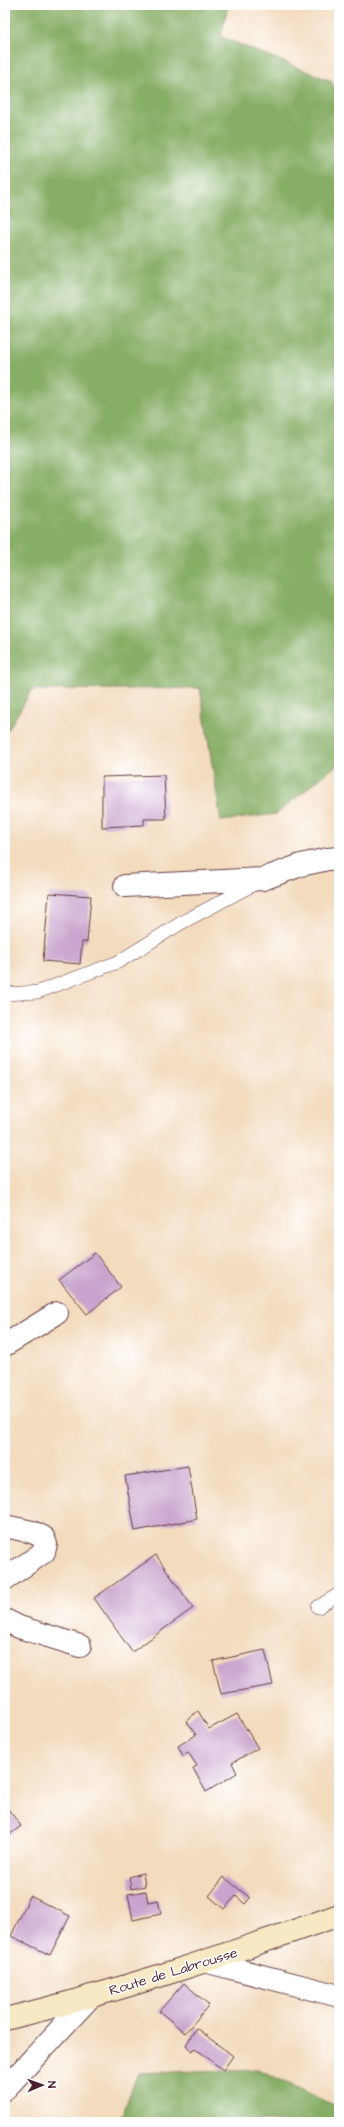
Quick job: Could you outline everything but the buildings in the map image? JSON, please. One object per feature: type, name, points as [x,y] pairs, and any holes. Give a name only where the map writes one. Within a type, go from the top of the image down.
[{"type":"street","points":[[125,886],[263,879],[301,865],[339,858]]},
{"type":"street","points":[[5,1345],[57,1313]]},
{"type":"street","points":[[5,1526],[32,1532],[43,1537],[46,1544],[44,1552],[5,1580]]},
{"type":"street","points":[[5,1620],[18,1627],[80,1646]]},
{"type":"street","name":"Route de Labrousse","points":[[5,2019],[208,1962],[339,1915]]},
{"type":"street","points":[[208,1962],[339,1996]]},
{"type":"street","points":[[5,2089],[91,1996]]},
{"type":"lane","points":[[5,994],[38,992],[118,962],[181,923],[263,879]]},
{"type":"lane","points":[[318,1607],[339,1594]]},
{"type":"green space","points":[[5,5],[228,5],[221,37],[331,81],[339,98],[339,763],[276,814],[221,821],[200,688],[32,690],[5,735]]},
{"type":"green space","points":[[258,2069],[339,2108],[339,2122],[119,2122],[138,2073]]}]
